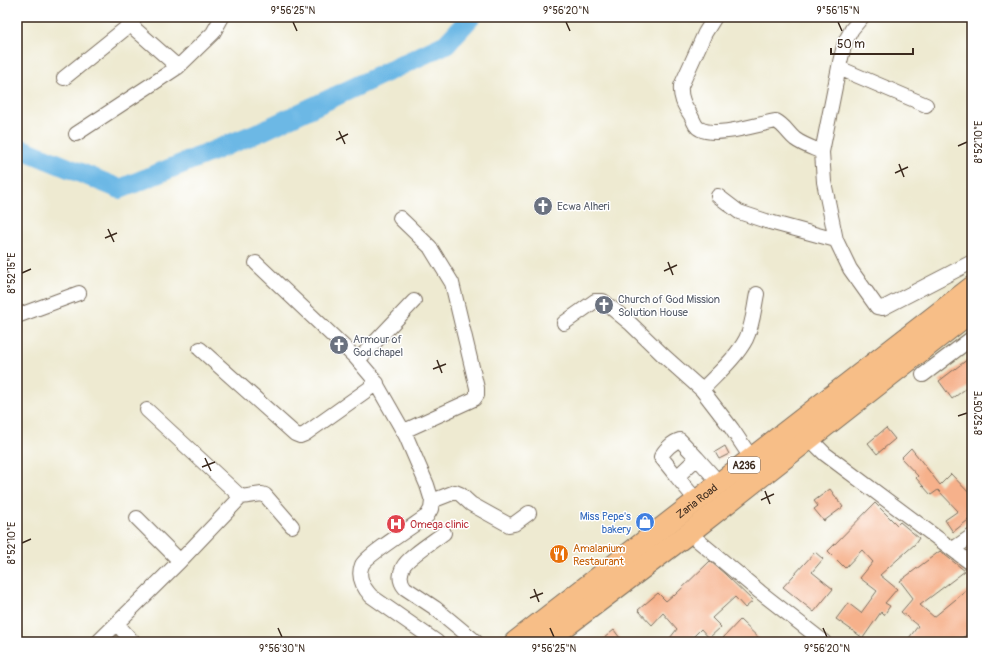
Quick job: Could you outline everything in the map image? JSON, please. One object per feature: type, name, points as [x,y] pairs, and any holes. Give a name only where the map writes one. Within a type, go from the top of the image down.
[{"type":"highway","name":"Zaria Road","points":[[515,642],[697,502],[732,483],[752,459],[972,287]]},
{"type":"highway","name":"A236","points":[[545,642],[689,533],[732,483],[810,439],[972,311]]},
{"type":"street","points":[[76,134],[178,67],[213,33],[222,17]]},
{"type":"street","points":[[715,17],[705,33],[681,86],[681,94],[684,105],[696,126],[701,130],[711,132],[729,131],[776,121],[795,138],[809,147],[822,152]]},
{"type":"street","points":[[862,17],[852,29],[845,42],[822,152],[824,182],[836,240],[850,269],[877,307],[883,308],[972,262]]},
{"type":"street","points":[[64,78],[129,20],[136,30],[178,67]]},
{"type":"street","points":[[839,68],[926,105]]},
{"type":"street","points":[[718,196],[739,212],[836,240]]},
{"type":"street","points":[[400,218],[430,246],[452,283],[477,388],[477,395],[474,399],[404,432]]},
{"type":"street","points":[[256,263],[358,360],[376,383],[404,432],[427,485],[432,501],[431,510],[427,516],[372,555],[363,564],[360,577],[364,589],[371,596],[437,642]]},
{"type":"street","points":[[17,316],[79,293]]},
{"type":"street","points":[[702,390],[737,353],[747,338],[757,294]]},
{"type":"street","points":[[358,360],[414,301]]},
{"type":"street","points":[[564,323],[595,301],[603,301],[630,323],[702,390],[732,429],[752,459]]},
{"type":"street","points":[[923,375],[972,338]]},
{"type":"street","points":[[200,349],[295,434],[300,436],[305,434],[376,383]]},
{"type":"street","points":[[147,410],[241,497]]},
{"type":"street","points":[[810,439],[825,454],[972,564]]},
{"type":"street","points":[[697,502],[661,457],[662,453],[677,441],[680,440],[697,458],[732,483]]},
{"type":"street","points":[[677,477],[697,458]]},
{"type":"street","points":[[432,501],[455,492],[460,494],[471,504],[509,525],[514,524],[529,513]]},
{"type":"street","points":[[98,642],[180,561],[241,497],[262,494],[265,495],[292,526]]},
{"type":"street","points":[[137,518],[180,561]]},
{"type":"street","points":[[444,533],[403,567],[401,577],[402,583],[405,588],[435,608],[476,642]]},
{"type":"street","points":[[689,533],[760,592],[824,642]]},
{"type":"street","points":[[953,549],[972,536]]},
{"type":"street","points":[[117,624],[134,642]]},
{"type":"building","points":[[972,356],[972,384],[952,399],[939,381]]},
{"type":"building","points":[[886,428],[895,439],[877,454],[868,443]]},
{"type":"building","points":[[725,446],[729,454],[719,459],[715,452]]},
{"type":"building","points":[[911,448],[940,485],[951,474],[972,496],[972,517],[953,532],[945,520],[958,511],[938,490],[931,495],[916,478],[918,476],[901,458]]},
{"type":"building","points":[[830,489],[843,507],[824,521],[814,509],[818,506],[814,501]]},
{"type":"building","points":[[875,503],[897,525],[900,522],[919,538],[915,544],[880,575],[897,589],[885,603],[890,606],[884,615],[881,612],[863,638],[836,619],[848,603],[861,613],[877,591],[860,578],[873,562],[862,550],[845,568],[828,551]]},
{"type":"building","points":[[940,551],[965,571],[920,605],[934,617],[972,586],[972,631],[962,638],[967,642],[942,642],[937,638],[934,642],[926,642],[921,638],[918,642],[906,642],[918,626],[901,612],[913,598],[900,581]]},
{"type":"building","points":[[815,552],[823,559],[812,572],[833,589],[814,612],[783,587]]},
{"type":"building","points":[[710,561],[753,601],[745,608],[735,597],[712,618],[721,627],[709,638],[701,629],[688,642],[667,642],[677,629],[663,613],[652,625],[638,610],[658,593],[666,601],[673,595],[674,596]]},
{"type":"building","points":[[740,620],[763,642],[728,642],[723,638]]},
{"type":"building","points":[[614,630],[623,642],[599,642]]},
{"type":"waterway","points":[[17,147],[120,189],[262,131],[446,44],[471,17]]},
{"type":"place","name":"Ecwa Alheri","points":[[543,206]]},
{"type":"place","name":"Church of God Mission Solution House","points":[[604,305]]},
{"type":"place","name":"Armour of God chapel","points":[[339,345]]},
{"type":"place","name":"Miss Pepe's bakery","points":[[645,522]]},
{"type":"place","name":"Omega clinic","points":[[396,524]]},
{"type":"place","name":"Amalanium Restaurant","points":[[559,554]]}]
